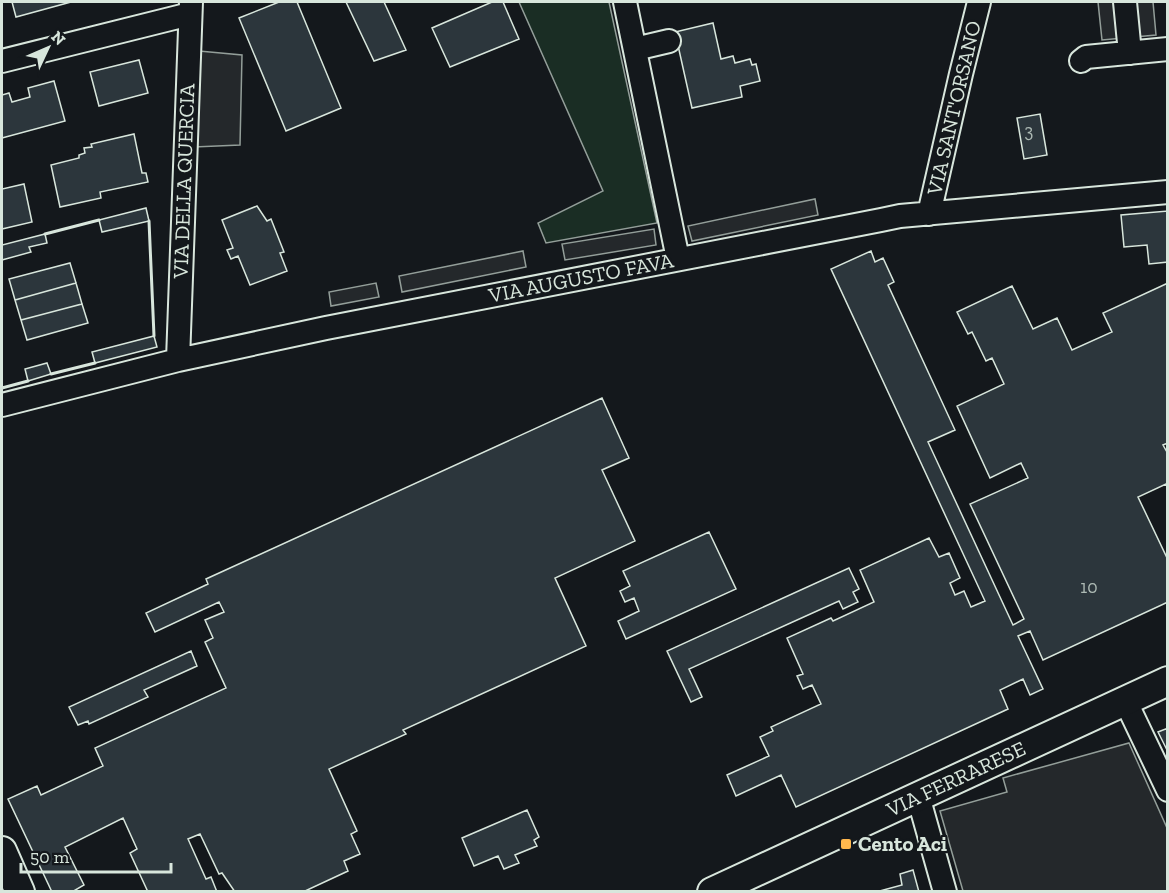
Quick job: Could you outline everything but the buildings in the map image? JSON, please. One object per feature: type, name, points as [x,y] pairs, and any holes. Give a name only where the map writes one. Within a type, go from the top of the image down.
[{"type":"main road","name":"VIA FERRARESE","points":[[712,891],[1167,681]]},
{"type":"main road","points":[[2,851],[20,891]]},
{"type":"street","points":[[625,2],[678,259]]},
{"type":"street","name":"VIA SANT'ORSANO","points":[[929,214],[979,2]]},
{"type":"street","points":[[1125,2],[1130,53]]},
{"type":"street","points":[[2,61],[190,8]]},
{"type":"street","name":"VIA DELLA QUERCIA","points":[[178,360],[190,8]]},
{"type":"street","points":[[635,49],[669,41]]},
{"type":"street","points":[[1081,61],[1086,57],[1167,49]]},
{"type":"street","name":"VIA AUGUSTO FAVA","points":[[2,405],[178,360],[326,328],[900,216],[1167,192]]},
{"type":"street","points":[[1125,700],[1167,790]]},
{"type":"street","points":[[918,796],[945,891]]},
{"type":"green space","points":[[519,2],[609,2],[657,223],[546,243],[538,223],[603,191]]},
{"type":"shaded area","points":[[1098,2],[1153,2],[1156,35],[1102,40]]},
{"type":"shaded area","points":[[199,51],[242,55],[240,145],[194,147]]},
{"type":"shaded area","points":[[815,199],[818,215],[692,241],[688,226]]},
{"type":"shaded area","points":[[654,229],[656,245],[565,260],[562,244]]},
{"type":"shaded area","points":[[523,251],[526,267],[402,292],[399,276]]},
{"type":"shaded area","points":[[376,283],[379,297],[331,306],[329,292]]},
{"type":"shaded area","points":[[1129,743],[1167,828],[1167,891],[963,891],[940,811],[1007,792],[1003,778]]},
{"type":"wall","points":[[45,234],[99,220]]},
{"type":"wall","points":[[149,221],[154,336]]},
{"type":"wall","points":[[51,374],[95,363]]},
{"type":"wall","points":[[2,388],[28,381]]},
{"type":"place","name":"Cento Aci","points":[[846,844]]}]
